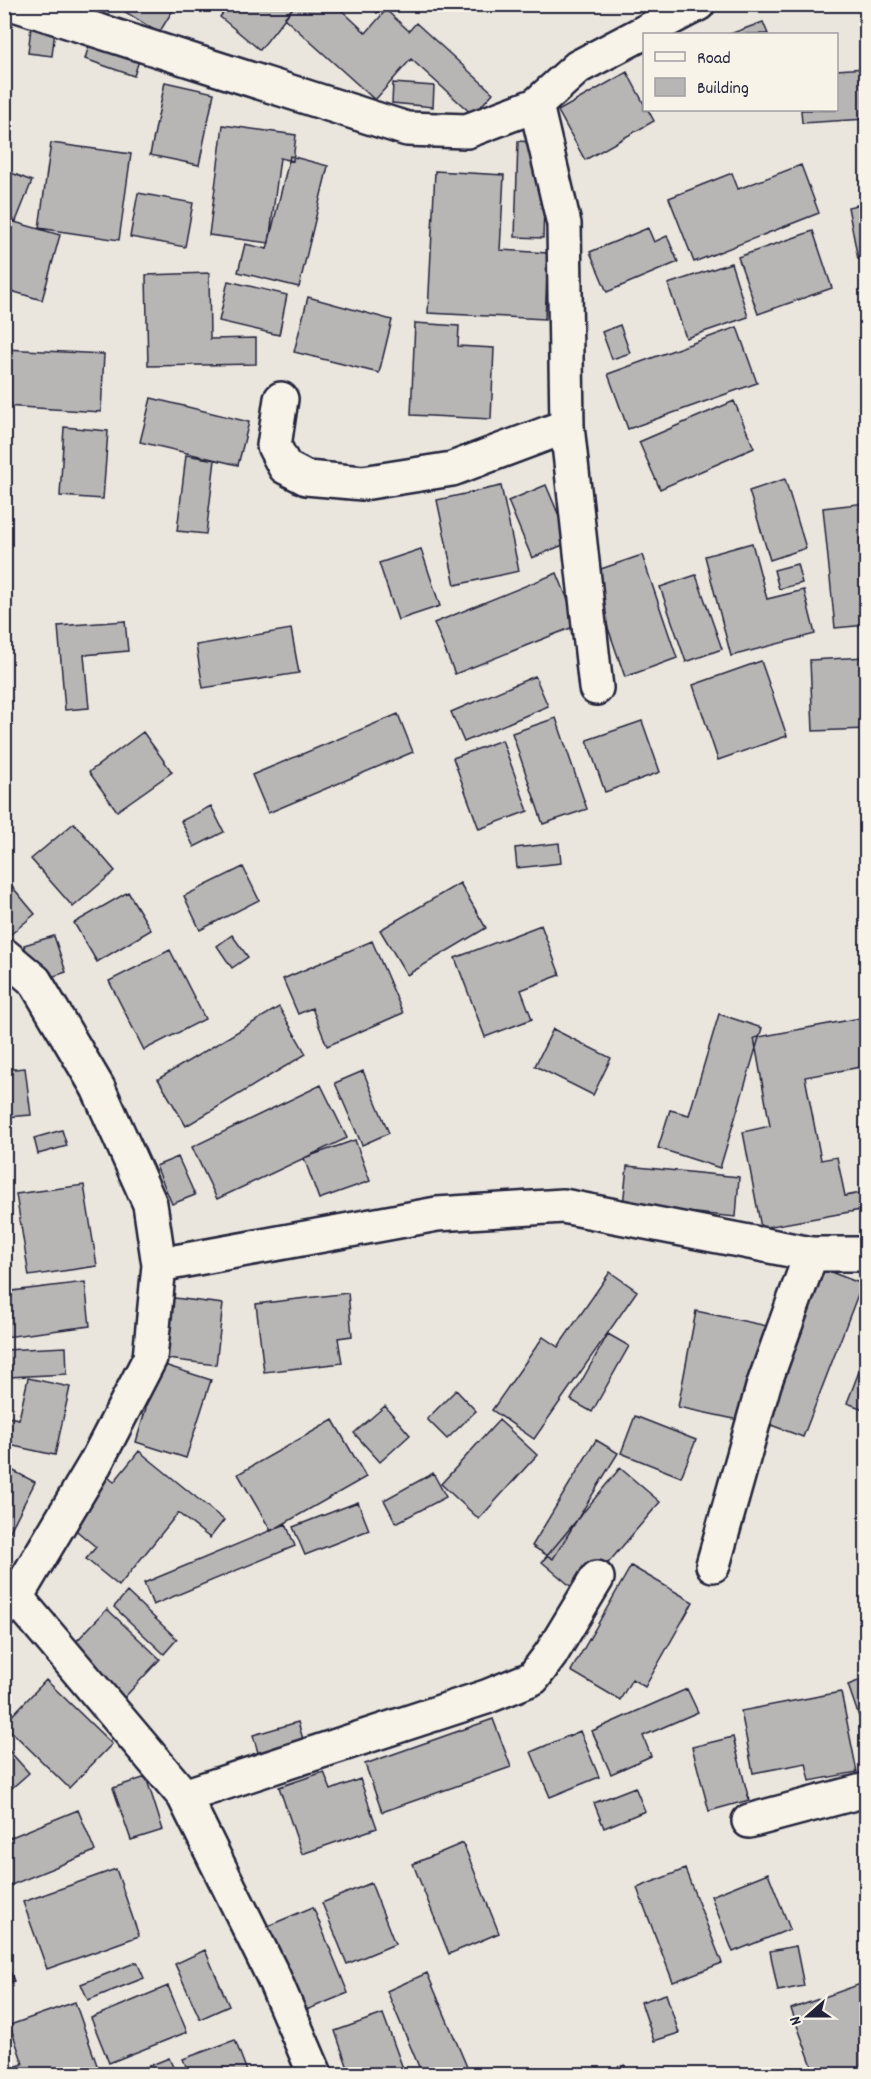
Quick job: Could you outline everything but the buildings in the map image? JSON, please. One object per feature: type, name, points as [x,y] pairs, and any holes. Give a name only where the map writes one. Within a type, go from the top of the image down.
[{"type":"street","points":[[14,4],[407,129],[467,131],[536,105],[578,68],[643,33]]},
{"type":"street","points":[[644,33],[698,4]]},
{"type":"street","points":[[536,105],[564,224],[567,426],[596,688]]},
{"type":"street","points":[[281,399],[274,446],[285,467],[306,478],[363,483],[452,469],[567,426]]},
{"type":"street","points":[[4,955],[35,981],[98,1088],[150,1204],[159,1265],[150,1358],[94,1464],[10,1603],[184,1796],[273,1976],[315,2074]]},
{"type":"street","points":[[159,1265],[437,1214],[563,1206],[811,1254],[867,1254]]},
{"type":"street","points":[[713,1565],[764,1384],[811,1254]]},
{"type":"street","points":[[184,1796],[486,1697],[533,1678],[551,1654],[597,1578]]},
{"type":"street","points":[[749,1821],[867,1790]]}]
